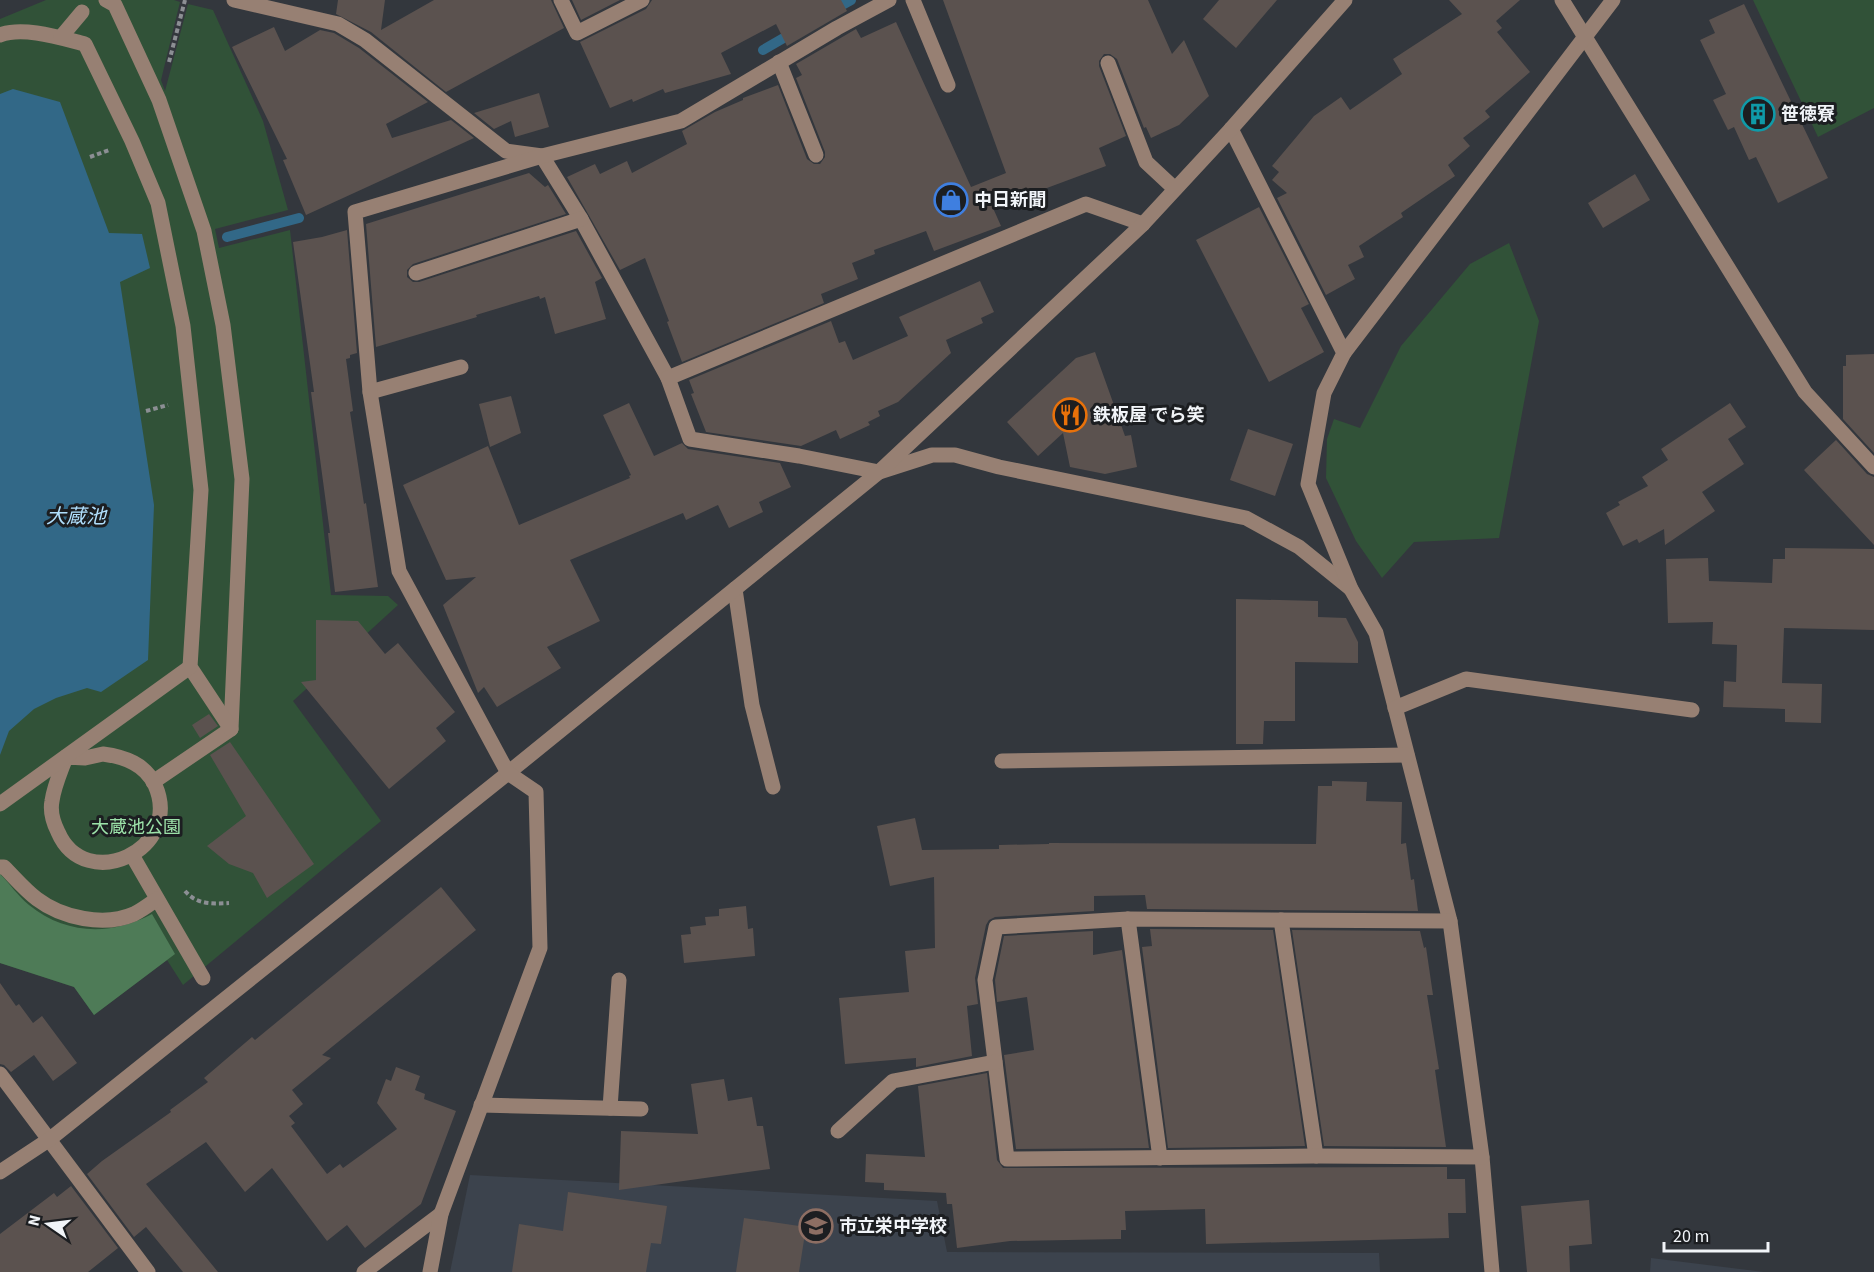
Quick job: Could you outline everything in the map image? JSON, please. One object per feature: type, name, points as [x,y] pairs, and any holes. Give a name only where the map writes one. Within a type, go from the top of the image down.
[{"type":"street","points":[[106,0],[115,5],[159,100],[204,231],[223,325],[242,479],[231,729]]},
{"type":"street","points":[[234,0],[339,24],[365,40],[506,151],[542,156]]},
{"type":"street","points":[[561,0],[577,33],[642,0]]},
{"type":"street","points":[[430,1272],[441,1214],[540,948],[536,792],[508,773],[399,571],[370,392],[355,212],[542,156],[681,121],[889,0]]},
{"type":"street","points":[[913,0],[948,86]]},
{"type":"street","points":[[0,1172],[51,1139],[879,472],[1143,224],[1232,129],[1345,0]]},
{"type":"street","points":[[1562,0],[1804,392],[1874,467]]},
{"type":"street","points":[[1492,1272],[1482,1157],[1450,921],[1376,633],[1351,589],[1308,484],[1324,393],[1344,353],[1613,0]]},
{"type":"street","points":[[60,37],[82,12]]},
{"type":"street","points":[[0,35],[12,30],[60,37],[86,44],[132,141],[158,203],[184,336],[201,490],[190,667],[231,729]]},
{"type":"street","points":[[779,62],[816,154]]},
{"type":"street","points":[[1108,63],[1146,162],[1175,189]]},
{"type":"street","points":[[1232,129],[1344,353]]},
{"type":"street","points":[[542,156],[581,219],[668,378],[690,439],[799,456],[879,472],[932,455],[955,455],[999,467],[1246,518],[1299,547],[1351,589]]},
{"type":"street","points":[[668,378],[1086,204],[1143,224]]},
{"type":"street","points":[[416,273],[581,219]]},
{"type":"street","points":[[370,392],[461,368]]},
{"type":"street","points":[[735,589],[752,705],[773,787]]},
{"type":"street","points":[[0,804],[190,667]]},
{"type":"street","points":[[1395,708],[1466,679],[1692,710]]},
{"type":"street","points":[[153,782],[231,729]]},
{"type":"street","points":[[103,754],[120,756],[136,763],[148,774],[153,782],[160,806],[158,823],[151,838],[140,851],[124,859],[108,862],[90,860],[73,852],[60,838],[53,821],[52,801],[66,757],[85,759],[103,754]]},
{"type":"street","points":[[1002,761],[1407,755]]},
{"type":"street","points":[[132,855],[203,978]]},
{"type":"street","points":[[0,867],[4,867],[37,900],[59,912],[93,920],[114,919],[134,914],[157,899]]},
{"type":"street","points":[[1450,921],[1128,919],[996,927],[985,981],[1007,1159],[1482,1157]]},
{"type":"street","points":[[1128,919],[1160,1158]]},
{"type":"street","points":[[1281,920],[1316,1156]]},
{"type":"street","points":[[610,1108],[619,980]]},
{"type":"street","points":[[838,1131],[893,1081],[995,1062]]},
{"type":"street","points":[[0,1074],[51,1139],[148,1272]]},
{"type":"street","points":[[482,1105],[641,1109]]},
{"type":"street","points":[[364,1272],[441,1214]]},
{"type":"path","points":[[159,100],[185,0]]},
{"type":"path","points":[[157,899],[178,883],[189,897],[200,902],[229,903]]},
{"type":"shaded area","points":[[470,1175],[937,1201],[947,1252],[1379,1253],[1380,1272],[450,1272]]},
{"type":"shaded area","points":[[1651,1258],[1764,1272],[1650,1272]]},
{"type":"green space","name":"大蔵池公園","points":[[46,0],[174,0],[180,2],[161,80],[165,91],[188,4],[213,10],[263,121],[288,210],[215,229],[219,248],[290,230],[331,595],[388,596],[398,605],[293,701],[381,821],[183,985],[167,960],[94,1015],[74,987],[0,963],[0,19]]},
{"type":"green space","points":[[1753,0],[1874,0],[1874,108],[1818,137]]},
{"type":"green space","points":[[1509,243],[1539,321],[1499,538],[1414,542],[1382,578],[1356,541],[1326,478],[1327,439],[1334,419],[1360,428],[1401,346],[1470,264]]},
{"type":"green space","points":[[0,874],[29,905],[43,915],[73,927],[105,929],[121,926],[152,914],[175,954],[94,1015],[74,987],[0,963]]},
{"type":"water","name":"大蔵池","points":[[13,89],[60,102],[109,233],[142,234],[150,268],[120,282],[154,505],[148,660],[101,692],[87,688],[56,698],[34,709],[9,731],[0,755],[0,94]]},
{"type":"building","points":[[338,0],[385,0],[381,30],[434,0],[551,0],[564,28],[446,92],[371,32],[336,14]]},
{"type":"building","points":[[572,0],[620,0],[581,20]]},
{"type":"building","points":[[652,0],[841,0],[847,11],[787,46],[776,24],[721,53],[731,74],[665,93],[663,89],[633,102],[632,99],[610,108],[580,42],[646,9]]},
{"type":"building","points":[[943,0],[1148,0],[1172,54],[1184,40],[1209,96],[1179,125],[1151,138],[1146,127],[1144,128],[1117,59],[1110,54],[1104,54],[1099,61],[1099,66],[1126,136],[1099,148],[1106,166],[993,208],[1001,226],[934,251],[926,231],[874,250],[875,254],[852,263],[858,279],[821,294],[824,303],[682,362],[645,258],[620,270],[567,177],[595,164],[600,174],[627,161],[632,173],[687,144],[682,131],[743,98],[778,85],[807,159],[814,164],[820,164],[825,157],[825,152],[796,78],[802,75],[796,64],[856,29],[861,38],[896,22],[971,187],[1006,173]]},
{"type":"building","points":[[1219,0],[1277,0],[1236,48],[1203,19]]},
{"type":"building","points":[[1449,0],[1520,0],[1496,21],[1502,28],[1497,32],[1530,72],[1485,111],[1490,117],[1463,138],[1470,146],[1448,165],[1455,176],[1401,213],[1403,217],[1359,246],[1364,257],[1348,265],[1355,279],[1326,295],[1277,198],[1287,193],[1272,180],[1279,172],[1272,166],[1314,116],[1341,97],[1350,110],[1402,74],[1393,59],[1462,14]]},
{"type":"building","name":"笹徳寮","points":[[1744,4],[1828,178],[1778,203],[1756,157],[1749,160],[1734,127],[1728,130],[1713,100],[1726,94],[1700,40],[1715,33],[1709,20]]},
{"type":"building","points":[[274,27],[285,51],[320,30],[334,33],[359,48],[428,102],[386,124],[392,138],[451,120],[474,138],[306,215],[283,160],[287,159],[232,47]]},
{"type":"building","points":[[539,93],[549,127],[515,137],[511,121],[494,129],[474,113]]},
{"type":"building","points":[[529,173],[545,187],[548,185],[566,214],[413,264],[407,270],[407,277],[413,282],[419,282],[576,231],[602,278],[595,282],[606,319],[555,334],[545,297],[540,299],[539,296],[376,347],[366,224]]},
{"type":"building","points":[[1635,174],[1650,200],[1603,228],[1588,203]]},
{"type":"building","points":[[1259,207],[1309,304],[1301,308],[1324,352],[1269,382],[1196,240]]},
{"type":"building","points":[[347,230],[357,353],[346,359],[353,411],[350,412],[378,587],[335,592],[328,533],[330,533],[311,392],[314,392],[293,242]]},
{"type":"building","points":[[980,281],[994,312],[981,318],[983,323],[946,340],[951,353],[898,402],[878,411],[880,416],[868,422],[870,425],[840,439],[836,430],[801,446],[706,432],[691,394],[694,393],[689,380],[831,321],[839,343],[845,341],[853,360],[908,336],[899,317]]},
{"type":"building","points":[[1095,352],[1125,436],[1131,435],[1137,467],[1105,474],[1070,467],[1063,433],[1038,456],[1007,422],[1076,358]]},
{"type":"building","points":[[1874,354],[1874,453],[1843,419],[1843,366],[1846,366],[1846,355]]},
{"type":"building","points":[[511,396],[521,433],[490,447],[479,404]]},
{"type":"building","points":[[629,403],[654,456],[682,443],[688,449],[780,463],[791,487],[759,502],[763,512],[729,528],[718,505],[686,520],[683,513],[570,560],[600,621],[547,647],[561,668],[497,707],[484,687],[478,693],[443,605],[476,577],[446,580],[403,485],[488,446],[519,525],[630,478],[631,475],[603,415]]},
{"type":"building","points":[[1730,403],[1746,427],[1728,439],[1744,464],[1702,492],[1715,511],[1665,545],[1664,529],[1639,543],[1637,539],[1623,546],[1606,513],[1620,505],[1618,502],[1648,486],[1642,477],[1668,460],[1661,449]]},
{"type":"building","points":[[1248,429],[1293,444],[1275,496],[1230,480]]},
{"type":"building","points":[[1836,440],[1867,474],[1874,477],[1874,545],[1804,470]]},
{"type":"building","points":[[1785,548],[1874,549],[1874,630],[1784,628],[1782,683],[1822,684],[1821,723],[1785,722],[1785,709],[1723,707],[1724,681],[1736,682],[1737,645],[1712,644],[1713,622],[1668,623],[1666,559],[1708,558],[1709,581],[1772,583],[1773,559],[1785,559]]},
{"type":"building","points":[[1236,599],[1318,601],[1318,617],[1346,618],[1358,642],[1358,663],[1295,662],[1295,721],[1264,721],[1263,744],[1236,744]]},
{"type":"building","points":[[316,620],[358,621],[385,654],[398,643],[455,712],[436,728],[446,741],[389,789],[301,682],[316,680]]},
{"type":"building","points":[[209,714],[218,726],[200,738],[192,725]]},
{"type":"building","points":[[230,742],[314,864],[267,898],[253,873],[229,864],[207,846],[246,816],[210,755]]},
{"type":"building","points":[[1332,781],[1367,782],[1366,801],[1402,802],[1401,844],[1406,843],[1418,911],[1147,909],[1145,895],[1094,896],[1094,911],[995,917],[986,925],[975,978],[978,1004],[967,1006],[972,1056],[916,1067],[916,1058],[845,1064],[839,998],[909,992],[905,951],[935,948],[934,877],[890,886],[877,826],[915,818],[922,850],[999,849],[999,845],[1049,843],[1316,844],[1318,786],[1332,786]]},
{"type":"building","points":[[441,887],[476,930],[322,1055],[331,1058],[292,1090],[303,1104],[289,1116],[295,1123],[291,1126],[327,1174],[340,1164],[343,1168],[397,1129],[377,1103],[386,1079],[391,1081],[396,1067],[420,1076],[415,1090],[425,1094],[424,1099],[456,1111],[421,1204],[365,1248],[347,1225],[327,1241],[272,1168],[245,1192],[206,1142],[146,1184],[218,1272],[183,1272],[146,1227],[134,1237],[87,1174],[171,1112],[170,1110],[208,1082],[204,1078],[252,1037],[255,1040]]},
{"type":"building","points":[[746,906],[748,929],[753,928],[755,956],[684,963],[681,935],[691,934],[690,927],[706,925],[705,917],[719,916],[719,909]]},
{"type":"building","points":[[1150,929],[1273,930],[1305,1146],[1168,1148],[1142,947],[1152,946]]},
{"type":"building","points":[[1292,930],[1420,931],[1424,948],[1426,947],[1433,995],[1427,995],[1439,1069],[1435,1070],[1446,1147],[1324,1146]]},
{"type":"building","points":[[1093,931],[1093,955],[1122,950],[1149,1148],[1016,1149],[1004,1055],[1034,1050],[1027,997],[997,1002],[995,980],[1004,936]]},
{"type":"building","points":[[0,983],[16,1006],[19,1004],[33,1023],[42,1016],[77,1063],[53,1081],[34,1055],[11,1072],[0,1064]]},
{"type":"building","points":[[987,1073],[997,1160],[1003,1168],[1447,1167],[1447,1179],[1465,1179],[1466,1213],[1448,1213],[1449,1238],[1206,1244],[1205,1209],[1125,1211],[1126,1230],[1121,1230],[1121,1239],[1010,1241],[957,1248],[952,1204],[947,1204],[946,1193],[884,1190],[884,1183],[865,1182],[866,1154],[925,1157],[918,1086]]},
{"type":"building","points":[[724,1079],[728,1101],[752,1097],[757,1126],[763,1126],[770,1169],[619,1190],[621,1131],[698,1134],[691,1084]]},
{"type":"building","points":[[71,1186],[118,1248],[88,1272],[0,1272],[0,1234],[54,1193],[57,1197]]},
{"type":"building","points":[[568,1192],[667,1206],[661,1244],[651,1243],[646,1272],[512,1272],[519,1224],[563,1231]]},
{"type":"building","points":[[1589,1200],[1592,1244],[1569,1246],[1570,1272],[1527,1272],[1521,1206]]},
{"type":"building","points":[[744,1218],[806,1227],[799,1272],[736,1272]]},
{"type":"waterway","points":[[831,11],[851,0]]},
{"type":"waterway","points":[[763,50],[794,32]]},
{"type":"waterway","points":[[227,237],[299,218]]},
{"type":"place","name":"笹徳寮","points":[[1758,114]]},
{"type":"place","name":"中日新聞","points":[[951,200]]},
{"type":"place","name":"鉄板屋 でら笑","points":[[1070,415]]},
{"type":"place","name":"市立栄中学校","points":[[816,1226]]}]
